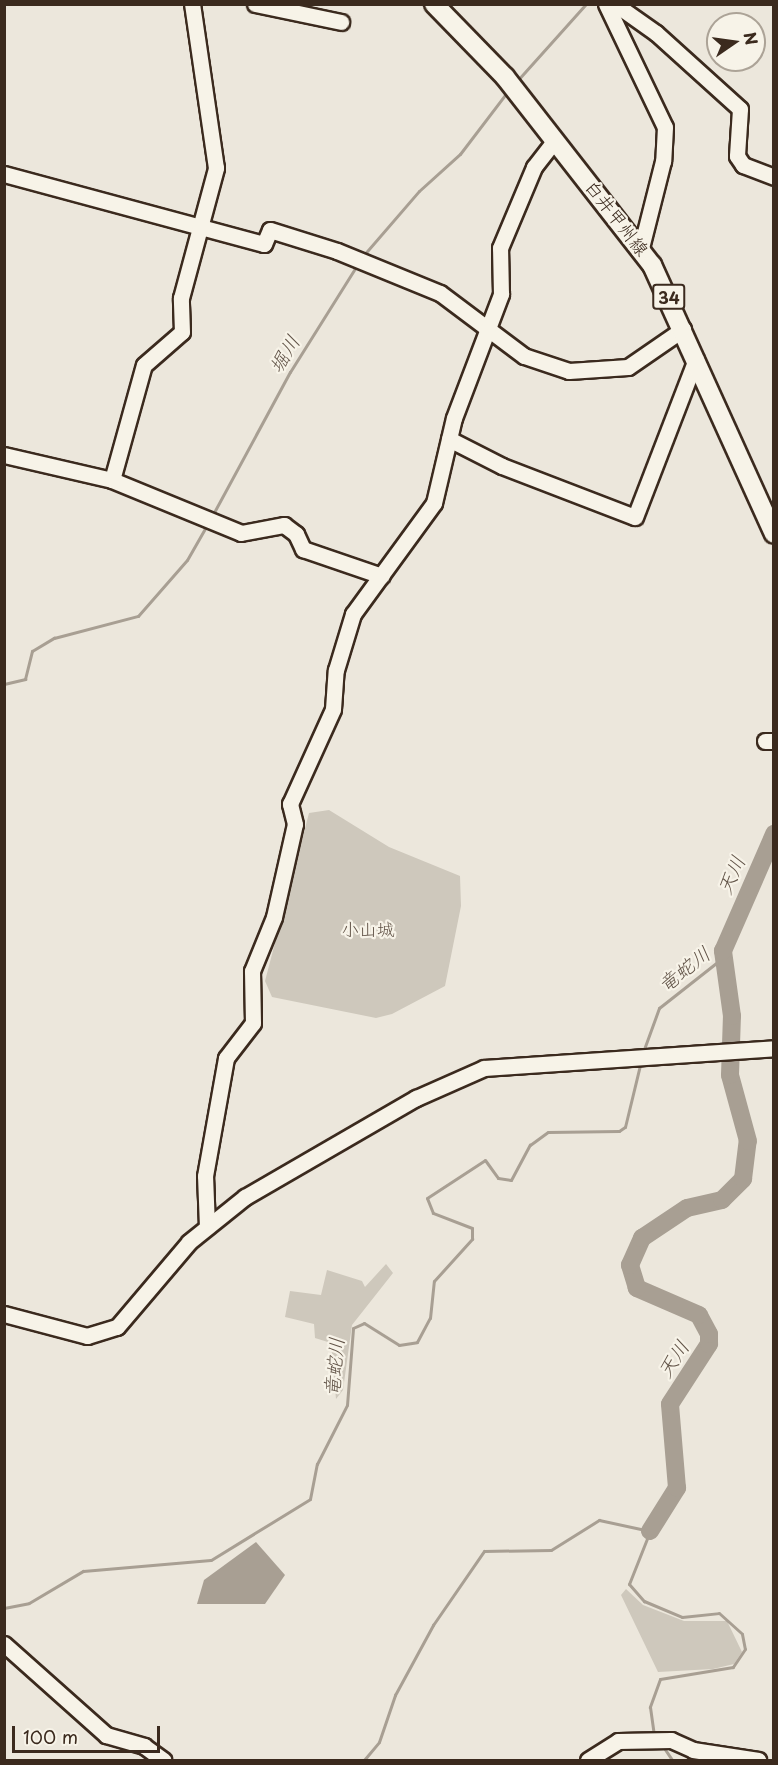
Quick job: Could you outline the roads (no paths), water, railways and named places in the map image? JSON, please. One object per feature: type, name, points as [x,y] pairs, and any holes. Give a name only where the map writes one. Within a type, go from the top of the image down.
[{"type":"main road","name":"白井甲州線","points":[[434,4],[512,86],[641,248],[683,329],[774,534]]},
{"type":"street","points":[[112,480],[144,365],[182,332],[181,298],[198,227],[216,168],[216,145],[192,4]]},
{"type":"street","points":[[255,4],[341,22]]},
{"type":"street","points":[[606,4],[665,127],[663,161],[641,248]]},
{"type":"street","points":[[615,4],[656,33],[740,109],[737,156],[743,165],[774,177]]},
{"type":"street","points":[[207,1227],[205,1176],[226,1058],[253,1023],[252,971],[274,917],[295,824],[290,804],[333,710],[336,670],[353,614],[434,503],[449,439],[491,332],[501,294],[500,248],[534,166],[555,140]]},
{"type":"street","points":[[4,174],[264,244],[270,230],[359,259],[440,293],[524,356],[569,371],[628,367],[683,329]]},
{"type":"street","points":[[449,439],[502,466],[635,517],[696,359]]},
{"type":"street","points":[[4,455],[112,480],[241,533],[284,525],[296,534],[303,549],[382,576]]},
{"type":"street","points":[[4,1314],[87,1336],[117,1327],[207,1227],[245,1197],[452,1079],[504,1064],[774,1048]]},
{"type":"street","points":[[4,1644],[106,1735],[144,1746],[163,1761]]},
{"type":"street","points":[[588,1761],[618,1740],[658,1740],[729,1759],[758,1761]]},
{"type":"waterway","name":"堀川","points":[[516,82],[586,4]]},
{"type":"waterway","name":"堀川","points":[[362,257],[419,191],[460,154],[508,91]]},
{"type":"waterway","name":"堀川","points":[[212,516],[290,372],[357,265]]},
{"type":"waterway","name":"堀川","points":[[4,684],[25,679],[32,651],[54,638],[138,616],[187,560],[207,525]]},
{"type":"waterway","name":"天川","points":[[650,1531],[677,1488],[670,1404],[709,1344],[709,1334],[699,1315],[637,1288],[630,1265],[642,1238],[687,1208],[722,1200],[743,1179],[748,1141],[730,1075],[732,1016],[723,951],[774,834]]},
{"type":"waterway","name":"竜蛇川","points":[[643,1052],[659,1008],[725,956]]},
{"type":"waterway","name":"竜蛇川","points":[[4,1608],[29,1603],[83,1571],[211,1560],[310,1499],[317,1464],[347,1405],[353,1328],[364,1323],[399,1345],[417,1342],[430,1318],[434,1281],[472,1239],[472,1228],[433,1213],[427,1198],[485,1160],[498,1178],[511,1180],[530,1145],[548,1132],[619,1131],[625,1127],[641,1061]]},
{"type":"waterway","name":"天川","points":[[364,1760],[379,1742],[395,1695],[433,1625],[484,1551],[551,1550],[599,1520],[650,1531],[629,1584],[644,1601],[682,1617],[719,1613],[742,1634],[745,1649],[733,1667],[660,1679],[650,1707],[654,1735]]},
{"type":"waterway","points":[[662,1745],[672,1760]]},
{"type":"park label","name":"小山城","points":[[368,929]]}]
